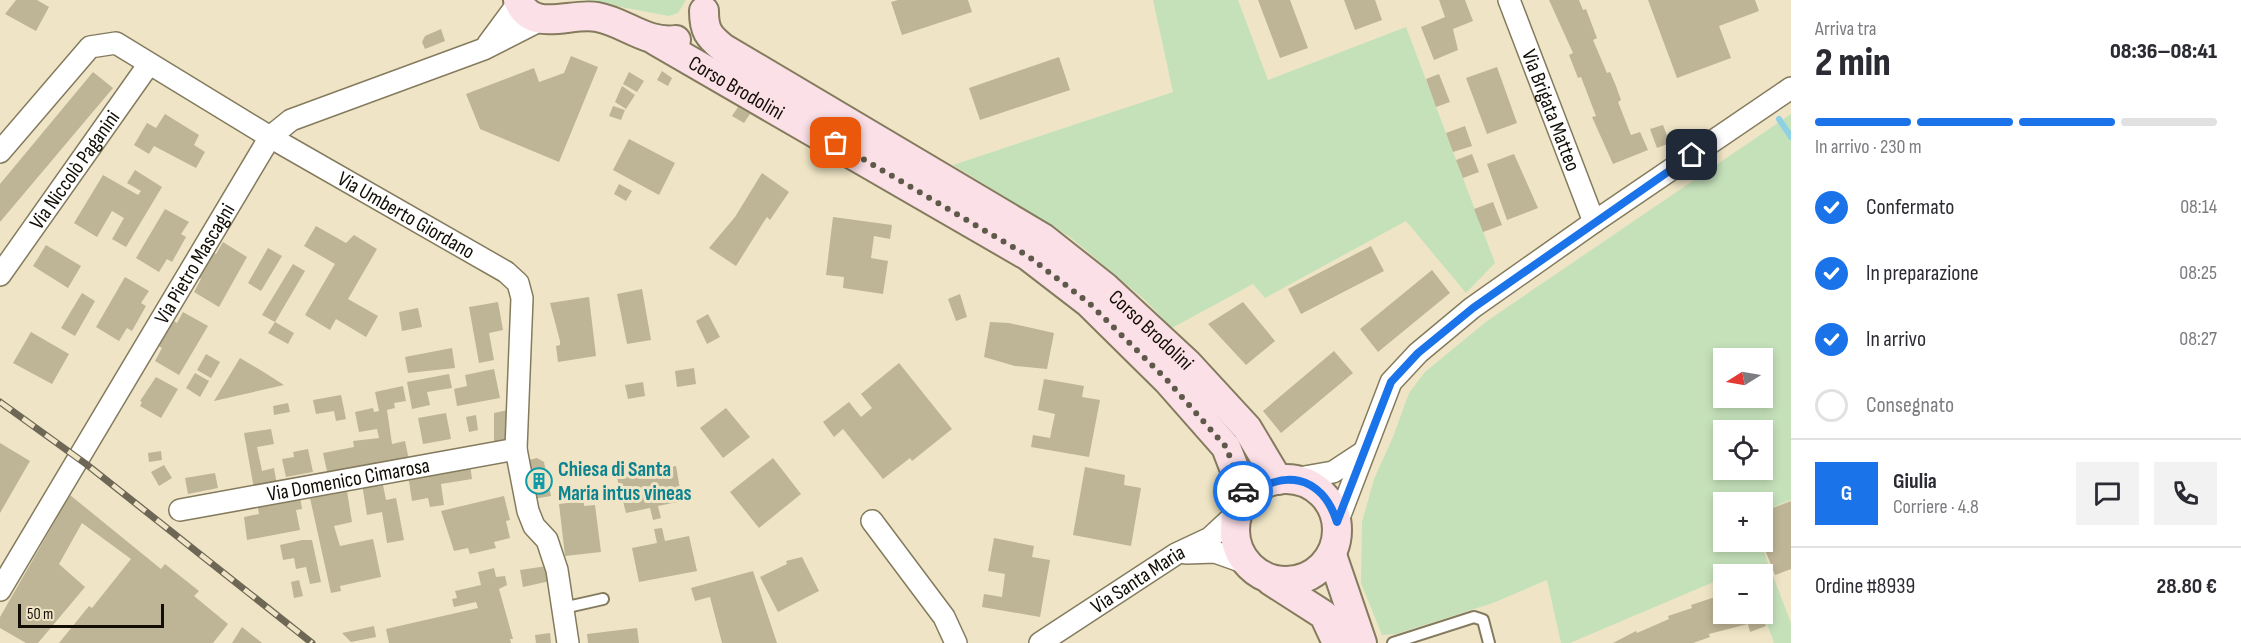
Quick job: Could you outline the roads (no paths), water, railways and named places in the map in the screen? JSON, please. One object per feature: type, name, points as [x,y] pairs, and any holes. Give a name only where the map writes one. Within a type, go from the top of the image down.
[{"type":"main road","name":"Corso Brodolini","points":[[656,40],[665,41],[687,36],[700,21],[704,6]]},
{"type":"main road","name":"Corso Brodolini","points":[[704,6],[704,28],[710,38],[723,48],[1044,238],[1105,287],[1188,364],[1247,428],[1286,480]]},
{"type":"main road","name":"Corso Brodolini","points":[[526,7],[596,17],[619,23],[656,40],[1028,256],[1089,303],[1167,380],[1226,447],[1242,506],[1236,539],[1256,570]]},
{"type":"main road","points":[[1242,506],[1261,486],[1286,480],[1309,484],[1322,494],[1332,507],[1337,522],[1332,555],[1362,643]]},
{"type":"main road","points":[[1256,570],[1291,582],[1315,574],[1332,555]]},
{"type":"main road","points":[[1256,570],[1324,615],[1337,643]]},
{"type":"street","name":"Via Brigata Matteo","points":[[1509,0],[1594,222]]},
{"type":"street","name":"Via Pietro Mascagni","points":[[0,590],[270,137],[291,120],[484,49],[526,7]]},
{"type":"street","name":"Via Umberto Giordano","points":[[0,152],[90,47],[116,43],[270,137],[506,272],[518,282],[522,298],[516,449],[528,511],[534,526],[547,540],[557,570],[568,643]]},
{"type":"street","name":"Via Niccolò Paganini","points":[[0,274],[150,64]]},
{"type":"street","points":[[1337,522],[1391,382],[1418,353],[1473,308],[1594,222],[1791,88]]},
{"type":"street","name":"Via Domenico Cimarosa","points":[[180,510],[516,449]]},
{"type":"street","points":[[1286,480],[1333,472],[1362,453]]},
{"type":"street","points":[[1176,554],[1210,538],[1242,506]]},
{"type":"street","points":[[872,521],[944,617],[956,643]]},
{"type":"street","name":"Via Santa Maria","points":[[1040,643],[1176,554],[1215,552],[1256,570]]},
{"type":"street","points":[[944,617],[945,643]]},
{"type":"lane","points":[[563,608],[603,599]]},
{"type":"lane","points":[[1393,643],[1474,617],[1483,620],[1489,643]]},
{"type":"waterway","points":[[1779,119],[1791,137]]},
{"type":"railway","points":[[0,402],[86,464],[312,643]]},
{"type":"place","name":"Chiesa di Santa Maria intus vineas","points":[[539,481]]}]
